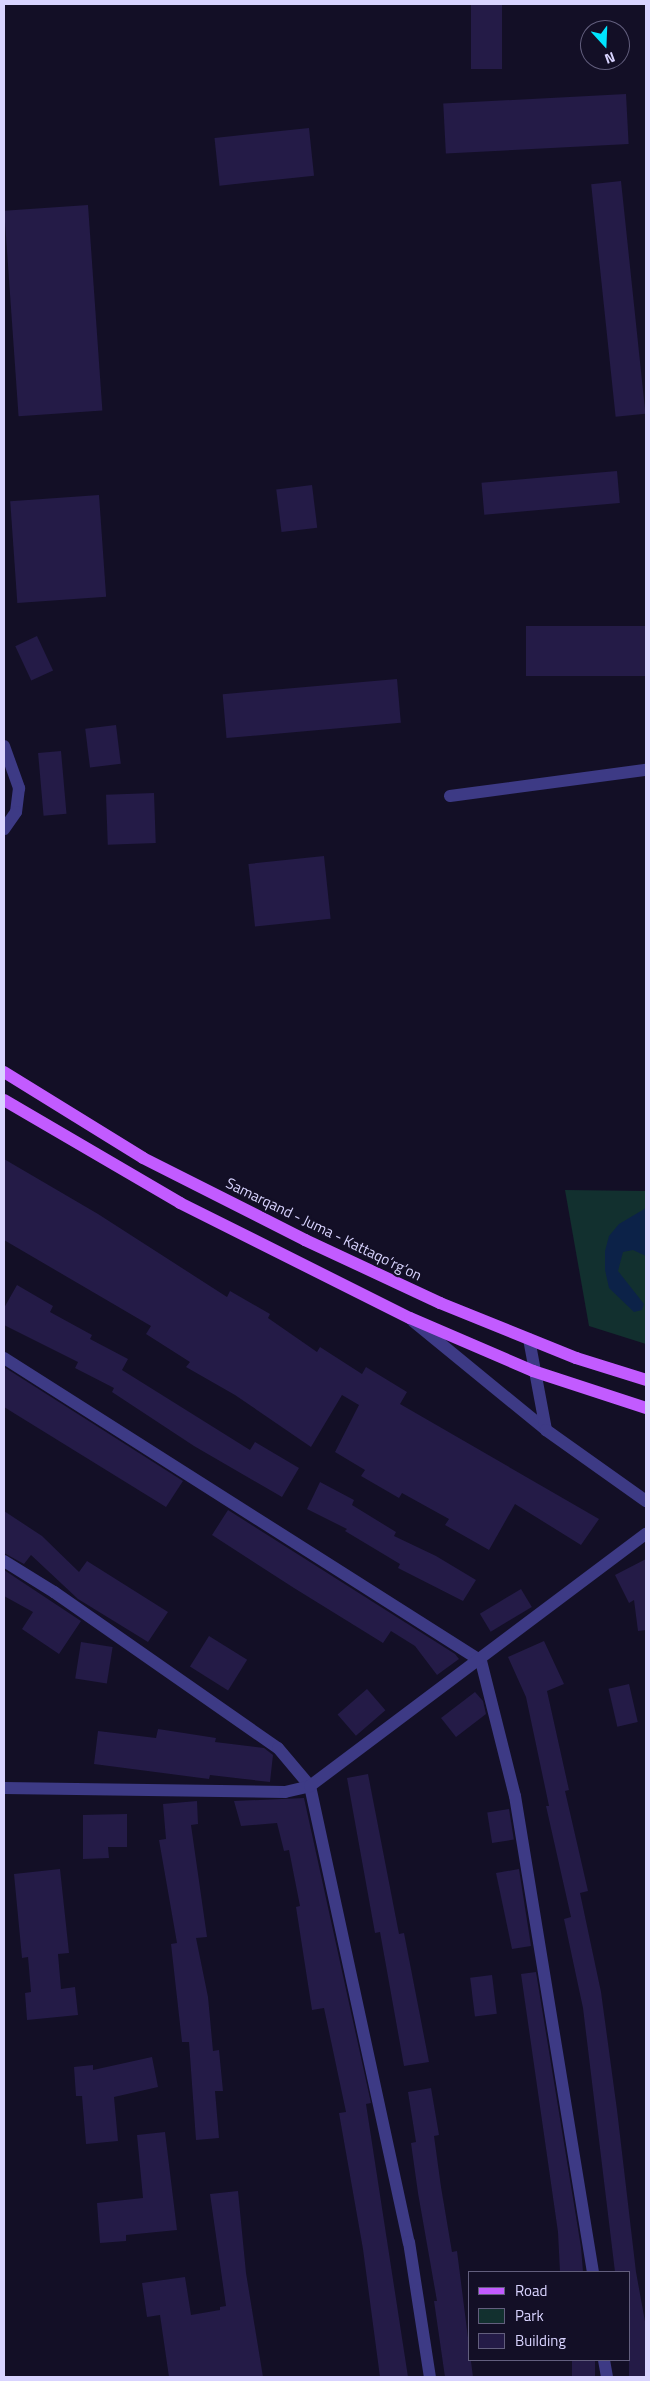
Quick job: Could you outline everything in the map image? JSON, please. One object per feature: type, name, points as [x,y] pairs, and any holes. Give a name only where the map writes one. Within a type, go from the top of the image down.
[{"type":"main road","name":"Samarqand - Juma - Kattaqo‘rg‘on","points":[[4,1072],[143,1158],[288,1232],[440,1303],[529,1340],[646,1380]]},
{"type":"main road","points":[[4,1100],[180,1203],[410,1318],[533,1371],[646,1408]]},
{"type":"street","points":[[4,746],[19,788],[16,812],[4,829]]},
{"type":"street","points":[[450,796],[646,770]]},
{"type":"street","points":[[410,1318],[546,1430],[646,1501]]},
{"type":"street","points":[[529,1340],[533,1371],[546,1430]]},
{"type":"street","points":[[4,1358],[481,1661],[514,1796],[593,2271]]},
{"type":"street","points":[[4,1788],[285,1792],[310,1786],[481,1661],[646,1534]]},
{"type":"street","points":[[4,1560],[54,1592],[278,1748],[310,1786],[409,2242],[430,2377]]},
{"type":"street","points":[[604,2361],[606,2377]]},
{"type":"green space","points":[[565,1190],[646,1191],[646,1344],[589,1326]]},
{"type":"water","points":[[646,1208],[646,1256],[633,1250],[623,1252],[618,1271],[644,1304],[642,1310],[634,1312],[609,1288],[605,1270],[605,1251],[609,1236],[619,1224]]},
{"type":"building","points":[[471,4],[502,4],[502,69],[471,69]]},
{"type":"building","points":[[626,94],[629,144],[446,154],[443,104]]},
{"type":"building","points":[[309,128],[314,176],[220,186],[215,138]]},
{"type":"building","points":[[621,181],[645,414],[616,417],[591,184]]},
{"type":"building","points":[[88,205],[102,410],[19,416],[4,211]]},
{"type":"building","points":[[617,471],[620,503],[484,515],[482,483]]},
{"type":"building","points":[[312,485],[317,528],[282,532],[276,489]]},
{"type":"building","points":[[99,495],[106,597],[17,603],[10,501]]},
{"type":"building","points":[[526,626],[646,626],[646,676],[526,676]]},
{"type":"building","points":[[37,636],[53,670],[31,681],[15,646]]},
{"type":"building","points":[[397,679],[401,723],[227,738],[223,694]]},
{"type":"building","points":[[116,725],[121,764],[90,767],[85,729]]},
{"type":"building","points":[[61,751],[66,814],[44,816],[38,753]]},
{"type":"building","points":[[154,793],[156,843],[108,845],[106,795]]},
{"type":"building","points":[[324,856],[331,919],[255,927],[248,864]]},
{"type":"building","points":[[4,1159],[98,1214],[227,1297],[230,1291],[270,1314],[268,1318],[317,1352],[320,1347],[362,1374],[366,1367],[407,1392],[400,1404],[599,1519],[581,1545],[515,1504],[489,1550],[445,1525],[449,1519],[402,1493],[399,1498],[361,1476],[365,1470],[335,1452],[359,1405],[342,1395],[311,1447],[235,1395],[186,1367],[190,1362],[146,1334],[151,1326],[4,1240]]},
{"type":"building","points":[[17,1285],[53,1306],[50,1312],[92,1335],[90,1339],[128,1359],[122,1370],[250,1450],[255,1442],[299,1468],[282,1497],[194,1446],[112,1392],[114,1388],[75,1368],[78,1362],[4,1325],[4,1308]]},
{"type":"building","points":[[4,1367],[183,1481],[166,1507],[4,1407]]},
{"type":"building","points":[[320,1482],[354,1500],[352,1505],[396,1532],[394,1536],[436,1556],[476,1580],[463,1601],[398,1568],[400,1564],[345,1531],[347,1529],[307,1509]]},
{"type":"building","points":[[228,1510],[455,1654],[459,1659],[437,1675],[415,1646],[391,1631],[383,1643],[294,1588],[212,1535]]},
{"type":"building","points":[[4,1511],[42,1536],[79,1572],[87,1561],[168,1612],[148,1642],[78,1599],[31,1555],[24,1564],[4,1553]]},
{"type":"building","points":[[646,1559],[646,1630],[638,1631],[634,1600],[629,1603],[615,1575]]},
{"type":"building","points":[[4,1570],[81,1621],[59,1654],[22,1629],[33,1612],[4,1596]]},
{"type":"building","points":[[521,1589],[532,1607],[491,1632],[480,1614]]},
{"type":"building","points":[[209,1636],[247,1660],[228,1690],[190,1667]]},
{"type":"building","points":[[544,1641],[564,1684],[547,1691],[569,1790],[565,1791],[588,1891],[580,1893],[601,1992],[636,2272],[646,2327],[646,2377],[629,2377],[630,2271],[615,2271],[583,2008],[564,1919],[571,1917],[546,1806],[549,1806],[526,1697],[508,1657]]},
{"type":"building","points":[[81,1642],[113,1647],[107,1684],[75,1679]]},
{"type":"building","points":[[629,1684],[638,1722],[617,1727],[609,1689]]},
{"type":"building","points":[[367,1689],[385,1710],[356,1736],[338,1715]]},
{"type":"building","points":[[475,1692],[483,1701],[486,1714],[456,1737],[441,1718]]},
{"type":"building","points":[[158,1729],[216,1738],[215,1742],[264,1748],[273,1755],[270,1782],[210,1775],[209,1779],[94,1764],[98,1731],[156,1738]]},
{"type":"building","points":[[368,1774],[399,1934],[404,1933],[429,2062],[404,2066],[380,1932],[375,1933],[347,1778]]},
{"type":"building","points":[[304,1798],[371,2103],[366,2104],[408,2377],[380,2377],[363,2249],[339,2113],[346,2112],[324,2008],[312,2010],[296,1907],[300,1906],[289,1850],[284,1851],[277,1823],[241,1826],[234,1801]]},
{"type":"building","points":[[197,1801],[198,1824],[191,1825],[207,1937],[196,1938],[208,1997],[213,2051],[219,2050],[223,2091],[215,2091],[219,2138],[196,2140],[189,2042],[182,2042],[171,1944],[177,1943],[159,1840],[166,1839],[163,1804]]},
{"type":"building","points":[[509,1809],[514,1840],[492,1843],[487,1812]]},
{"type":"building","points":[[127,1814],[127,1847],[108,1847],[109,1858],[83,1859],[83,1815]]},
{"type":"building","points":[[60,1869],[69,1953],[58,1954],[61,1989],[75,1987],[78,2015],[27,2020],[25,1993],[31,1992],[28,1957],[22,1958],[14,1874]]},
{"type":"building","points":[[519,1869],[531,1946],[512,1949],[496,1873]]},
{"type":"building","points":[[536,1972],[581,2247],[583,2271],[560,2271],[558,2232],[521,1974]]},
{"type":"building","points":[[492,1975],[497,2014],[475,2016],[470,1978]]},
{"type":"building","points":[[152,2057],[158,2087],[114,2097],[118,2141],[86,2144],[82,2096],[76,2096],[74,2067],[93,2065],[93,2070]]},
{"type":"building","points":[[431,2088],[439,2135],[434,2136],[441,2187],[452,2252],[457,2251],[468,2338],[468,2361],[471,2361],[473,2377],[445,2377],[434,2301],[437,2301],[411,2143],[416,2142],[408,2092]]},
{"type":"building","points":[[165,2132],[177,2230],[126,2235],[126,2241],[100,2243],[97,2203],[143,2198],[137,2135]]},
{"type":"building","points":[[238,2191],[246,2273],[263,2377],[169,2377],[160,2315],[147,2317],[142,2283],[185,2277],[191,2315],[220,2310],[220,2307],[226,2306],[210,2194]]},
{"type":"building","points":[[572,2361],[595,2361],[595,2377],[572,2377]]}]
